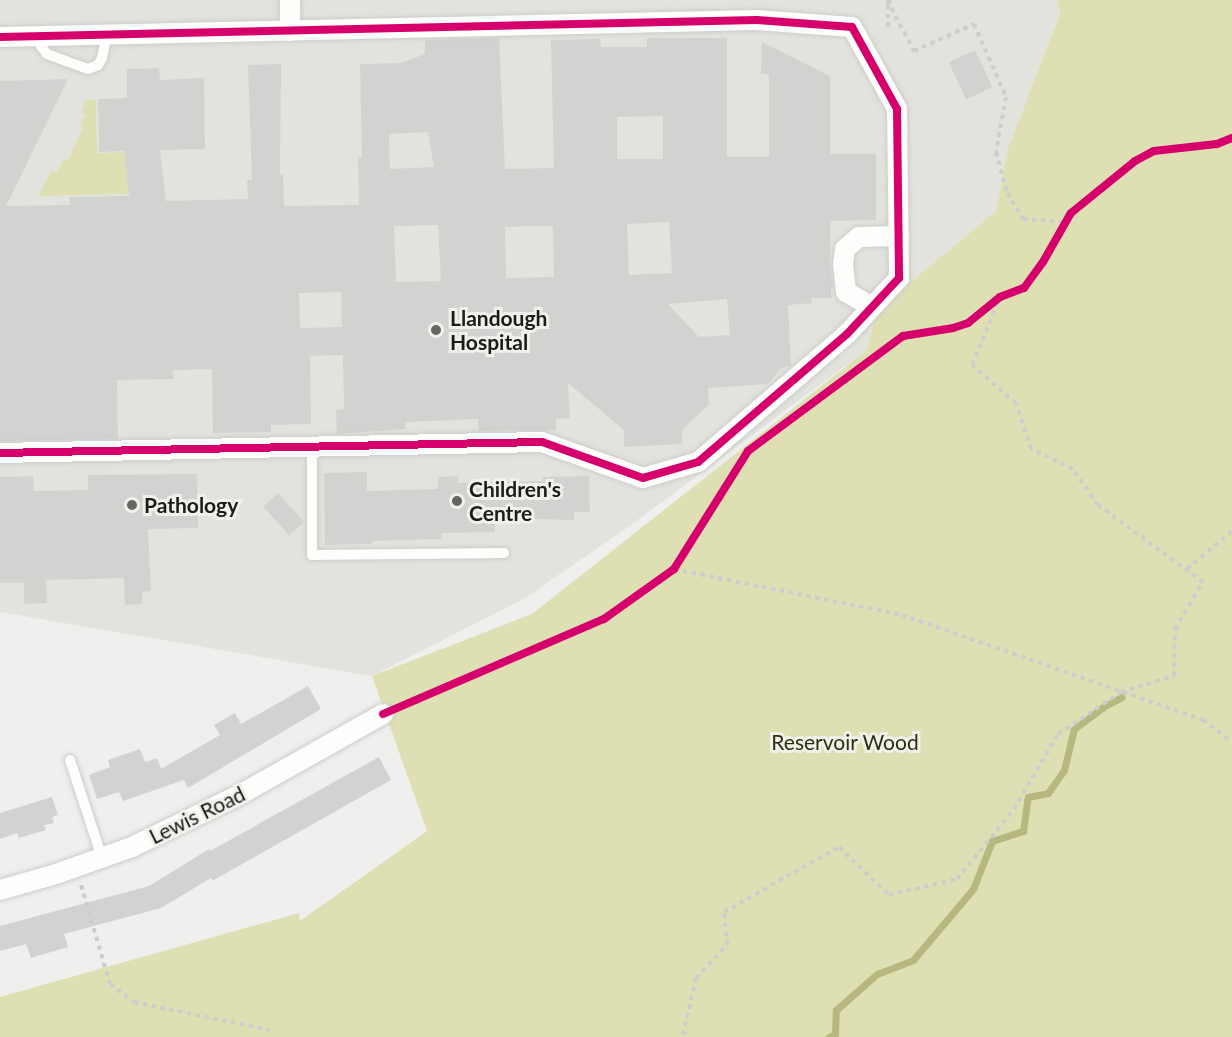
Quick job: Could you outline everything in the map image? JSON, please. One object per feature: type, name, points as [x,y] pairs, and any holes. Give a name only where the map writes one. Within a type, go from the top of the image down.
[{"type":"street","points":[[290,0],[290,31]]},
{"type":"street","points":[[0,37],[757,20],[852,27],[897,109],[899,236],[899,278],[846,334],[698,462],[670,472],[643,478],[542,442],[0,453]]},
{"type":"street","points":[[872,307],[846,292],[843,264],[845,249],[859,237],[899,236]]},
{"type":"street","name":"Lewis Road","points":[[0,890],[132,847],[243,793],[382,714]]},
{"type":"lane","points":[[40,36],[41,46],[47,54],[88,69],[98,65],[102,58],[107,35]]},
{"type":"lane","points":[[312,446],[312,555],[504,553]]},
{"type":"lane","points":[[70,760],[102,858]]},
{"type":"path","points":[[888,27],[889,1]]},
{"type":"path","points":[[889,1],[914,51],[974,24],[1005,97],[996,152],[1007,193],[1023,219],[1065,222]]},
{"type":"path","points":[[382,714],[603,619],[674,569],[748,451],[903,336],[953,328],[968,323],[1000,297],[1024,288],[1043,262],[1065,222],[1086,199],[1119,173],[1154,151],[1216,144],[1232,138]]},
{"type":"path","points":[[683,1035],[696,978],[727,945],[724,912],[839,847],[889,895],[957,879],[1014,808],[1058,734],[1121,692],[1174,676],[1175,629],[1203,582],[1098,505],[1073,469],[1031,449],[1016,403],[972,365],[1000,297]]},
{"type":"path","points":[[1186,569],[1232,531]]},
{"type":"path","points":[[674,569],[902,615],[1203,720],[1232,742]]},
{"type":"path","points":[[76,867],[110,984],[134,1002],[269,1030]]},
{"type":"shaded area","name":"Llandough Hospital","points":[[0,0],[1057,0],[1060,14],[1008,148],[996,211],[877,310],[867,350],[624,530],[525,598],[372,676],[0,612]]},
{"type":"green space","name":"Reservoir Wood","points":[[1057,0],[1232,0],[1232,1037],[0,1037],[0,997],[299,913],[300,921],[427,831],[372,676],[532,614],[867,350],[877,310],[996,211],[1008,148],[1060,14]]},
{"type":"green space","points":[[86,100],[96,100],[97,153],[130,152],[131,180],[127,180],[128,194],[38,196],[52,170],[57,172],[64,159],[68,161],[83,127],[80,123],[85,115],[81,112]]},
{"type":"building","points":[[499,38],[505,169],[554,168],[551,40],[600,39],[601,47],[647,47],[647,38],[727,38],[727,157],[769,157],[769,74],[761,74],[762,42],[830,76],[830,154],[876,154],[876,220],[830,221],[830,265],[833,287],[831,287],[831,298],[811,298],[812,303],[788,305],[791,366],[781,368],[768,384],[708,388],[709,404],[682,430],[682,444],[624,447],[624,430],[568,383],[570,418],[556,419],[556,430],[479,431],[478,419],[405,422],[405,429],[337,434],[336,410],[344,409],[343,355],[310,356],[311,424],[271,425],[271,432],[213,433],[212,369],[173,370],[173,379],[117,380],[118,439],[0,441],[0,81],[68,79],[6,206],[70,205],[69,197],[129,196],[124,151],[99,152],[98,99],[127,98],[127,69],[159,68],[160,80],[204,78],[205,149],[160,150],[166,201],[248,199],[247,180],[252,180],[248,65],[281,64],[280,175],[283,175],[284,206],[359,205],[358,157],[362,157],[360,64],[401,63],[425,54],[425,40]],"holes":[[[663,116],[663,159],[617,159],[617,117]],[[428,132],[434,167],[390,169],[389,134]],[[669,222],[672,273],[629,275],[627,224]],[[438,225],[441,281],[396,282],[394,226]],[[553,226],[554,277],[506,278],[505,227]],[[341,292],[342,327],[300,328],[299,293]],[[727,299],[730,335],[699,337],[668,304]]]},
{"type":"building","points":[[975,50],[992,87],[966,99],[949,62]]},
{"type":"building","name":"Children's Centre","points":[[367,472],[367,491],[438,489],[438,477],[458,476],[458,483],[543,481],[543,477],[589,476],[590,512],[574,512],[574,520],[495,518],[495,532],[442,533],[442,539],[325,545],[324,473]]},
{"type":"building","points":[[197,474],[198,528],[148,529],[151,591],[142,592],[142,604],[125,605],[124,578],[46,580],[47,603],[24,604],[24,583],[0,583],[0,477],[33,476],[34,491],[88,490],[88,475]]},
{"type":"building","points":[[278,493],[304,522],[289,535],[263,506]]},
{"type":"building","points":[[308,686],[321,709],[188,788],[184,780],[123,801],[119,792],[97,799],[89,775],[110,767],[108,760],[140,749],[145,762],[157,758],[161,769],[220,735],[214,725],[235,713],[241,724]]},
{"type":"building","points":[[379,757],[391,780],[212,881],[211,878],[161,908],[64,934],[68,947],[31,958],[26,944],[0,951],[0,926],[149,886],[209,849],[210,851]]},
{"type":"building","points":[[52,797],[58,815],[52,817],[54,823],[44,825],[46,830],[19,838],[17,833],[0,839],[0,813]]},
{"type":"waterway","points":[[829,1037],[835,1034],[836,1010],[877,974],[913,960],[973,889],[992,841],[1023,831],[1028,797],[1048,793],[1064,770],[1074,729],[1103,707],[1122,697]]},
{"type":"cycle path","points":[[0,37],[757,20],[852,27],[897,109],[899,278],[847,334],[698,462],[643,478],[542,442],[0,453]]},
{"type":"cycle path","points":[[383,714],[604,619],[674,569],[748,451],[903,336],[953,328],[968,323],[1000,297],[1024,288],[1043,262],[1071,213],[1135,161],[1154,151],[1217,144],[1232,138]]},
{"type":"place","name":"Llandough Hospital","points":[[436,330]]},
{"type":"place","name":"Children's Centre","points":[[457,501]]},
{"type":"place","name":"Pathology","points":[[132,505]]}]
